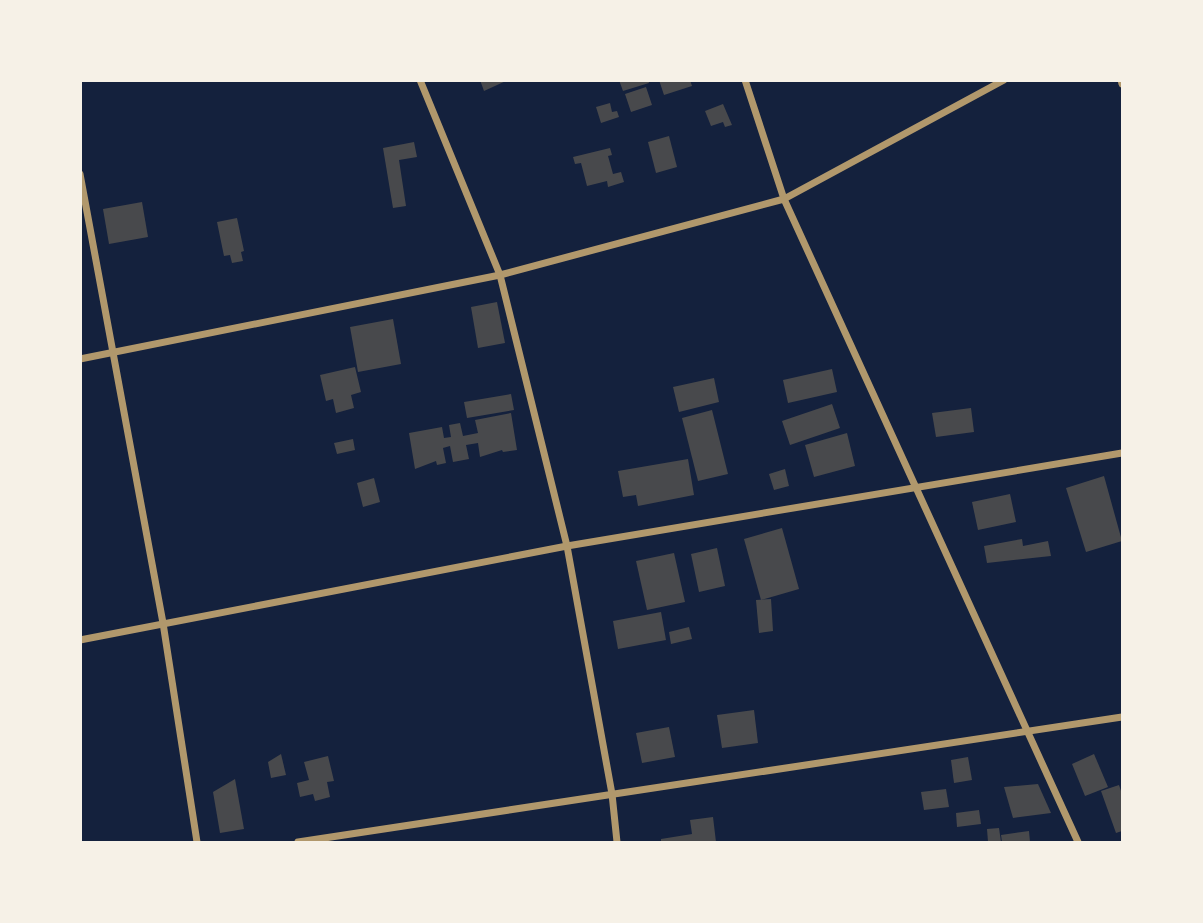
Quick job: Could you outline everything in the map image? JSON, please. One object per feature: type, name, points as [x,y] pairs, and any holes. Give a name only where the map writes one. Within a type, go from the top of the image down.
[{"type":"street","points":[[420,80],[500,275],[567,546],[612,794],[617,842]]},
{"type":"street","points":[[745,80],[784,199],[1078,842]]},
{"type":"street","points":[[80,359],[500,275],[784,199],[1004,80]]},
{"type":"street","points":[[80,174],[163,623],[197,842]]},
{"type":"street","points":[[80,640],[567,546],[1122,453]]},
{"type":"street","points":[[298,842],[1122,717]]},
{"type":"building","points":[[480,80],[508,80],[484,91]]},
{"type":"building","points":[[619,80],[648,80],[649,83],[623,91]]},
{"type":"building","points":[[659,80],[690,80],[692,86],[664,95]]},
{"type":"building","points":[[646,87],[652,105],[631,112],[625,94]]},
{"type":"building","points":[[610,103],[612,112],[617,111],[619,117],[601,123],[596,107]]},
{"type":"building","points":[[723,104],[732,125],[725,127],[723,122],[711,126],[705,111]]},
{"type":"building","points":[[669,136],[677,167],[656,173],[648,142]]},
{"type":"building","points":[[414,142],[417,157],[399,160],[406,206],[393,208],[383,148]]},
{"type":"building","points":[[610,148],[612,155],[608,156],[613,174],[621,172],[624,182],[608,187],[607,181],[587,186],[581,163],[575,164],[573,157]]},
{"type":"building","points":[[142,202],[148,237],[109,244],[103,209]]},
{"type":"building","points":[[237,218],[244,251],[241,252],[243,261],[232,263],[230,255],[224,256],[217,222]]},
{"type":"building","points":[[497,302],[505,343],[478,348],[471,307]]},
{"type":"building","points":[[393,319],[401,364],[358,372],[350,327]]},
{"type":"building","points":[[355,367],[361,392],[351,395],[354,408],[336,413],[333,399],[326,401],[320,375]]},
{"type":"building","points":[[832,369],[837,392],[788,403],[783,380]]},
{"type":"building","points":[[714,378],[719,402],[679,412],[673,387]]},
{"type":"building","points":[[511,394],[514,410],[467,418],[464,402]]},
{"type":"building","points":[[832,404],[840,428],[790,445],[782,421]]},
{"type":"building","points":[[971,408],[974,432],[936,437],[932,413]]},
{"type":"building","points":[[712,410],[728,474],[698,481],[682,418]]},
{"type":"building","points":[[511,413],[517,450],[502,450],[480,457],[478,443],[466,445],[469,459],[453,462],[450,446],[443,448],[446,463],[437,465],[436,461],[415,469],[409,433],[442,427],[444,438],[451,437],[449,425],[460,423],[463,436],[478,433],[475,420]]},
{"type":"building","points":[[847,433],[855,466],[814,477],[805,445]]},
{"type":"building","points":[[353,439],[355,450],[337,454],[334,443]]},
{"type":"building","points":[[688,459],[694,495],[638,506],[636,495],[623,497],[618,471]]},
{"type":"building","points":[[785,469],[789,486],[774,490],[769,474]]},
{"type":"building","points":[[1104,476],[1122,541],[1086,552],[1066,488]]},
{"type":"building","points":[[374,478],[380,502],[363,507],[357,483]]},
{"type":"building","points":[[1010,494],[1016,522],[978,530],[972,502]]},
{"type":"building","points":[[782,528],[799,589],[761,600],[744,539]]},
{"type":"building","points":[[1022,539],[1023,546],[1048,541],[1051,556],[987,563],[984,546]]},
{"type":"building","points":[[717,548],[725,586],[699,592],[691,554]]},
{"type":"building","points":[[674,553],[685,602],[647,610],[636,561]]},
{"type":"building","points":[[771,599],[773,631],[759,633],[756,600]]},
{"type":"building","points":[[661,612],[666,640],[618,649],[613,621]]},
{"type":"building","points":[[689,627],[692,639],[671,644],[669,632]]},
{"type":"building","points":[[754,710],[758,743],[722,748],[717,715]]},
{"type":"building","points":[[669,727],[675,757],[642,763],[636,733]]},
{"type":"building","points":[[281,754],[286,775],[271,778],[268,762]]},
{"type":"building","points":[[1094,754],[1108,787],[1085,796],[1072,764]]},
{"type":"building","points":[[328,756],[334,781],[327,782],[330,797],[315,801],[313,794],[300,797],[297,783],[309,780],[304,762]]},
{"type":"building","points":[[968,757],[972,780],[954,783],[951,760]]},
{"type":"building","points":[[235,779],[244,829],[220,833],[213,792]]},
{"type":"building","points":[[1038,784],[1051,813],[1013,818],[1004,787]]},
{"type":"building","points":[[1119,785],[1122,794],[1122,831],[1116,833],[1101,791]]},
{"type":"building","points":[[946,789],[949,807],[924,810],[921,792]]},
{"type":"building","points":[[979,810],[981,824],[957,827],[956,813]]},
{"type":"building","points":[[713,817],[716,842],[661,842],[661,839],[692,834],[690,820]]},
{"type":"building","points":[[999,828],[1001,842],[988,842],[987,829]]},
{"type":"building","points":[[1029,831],[1030,842],[1002,842],[1001,835]]}]
